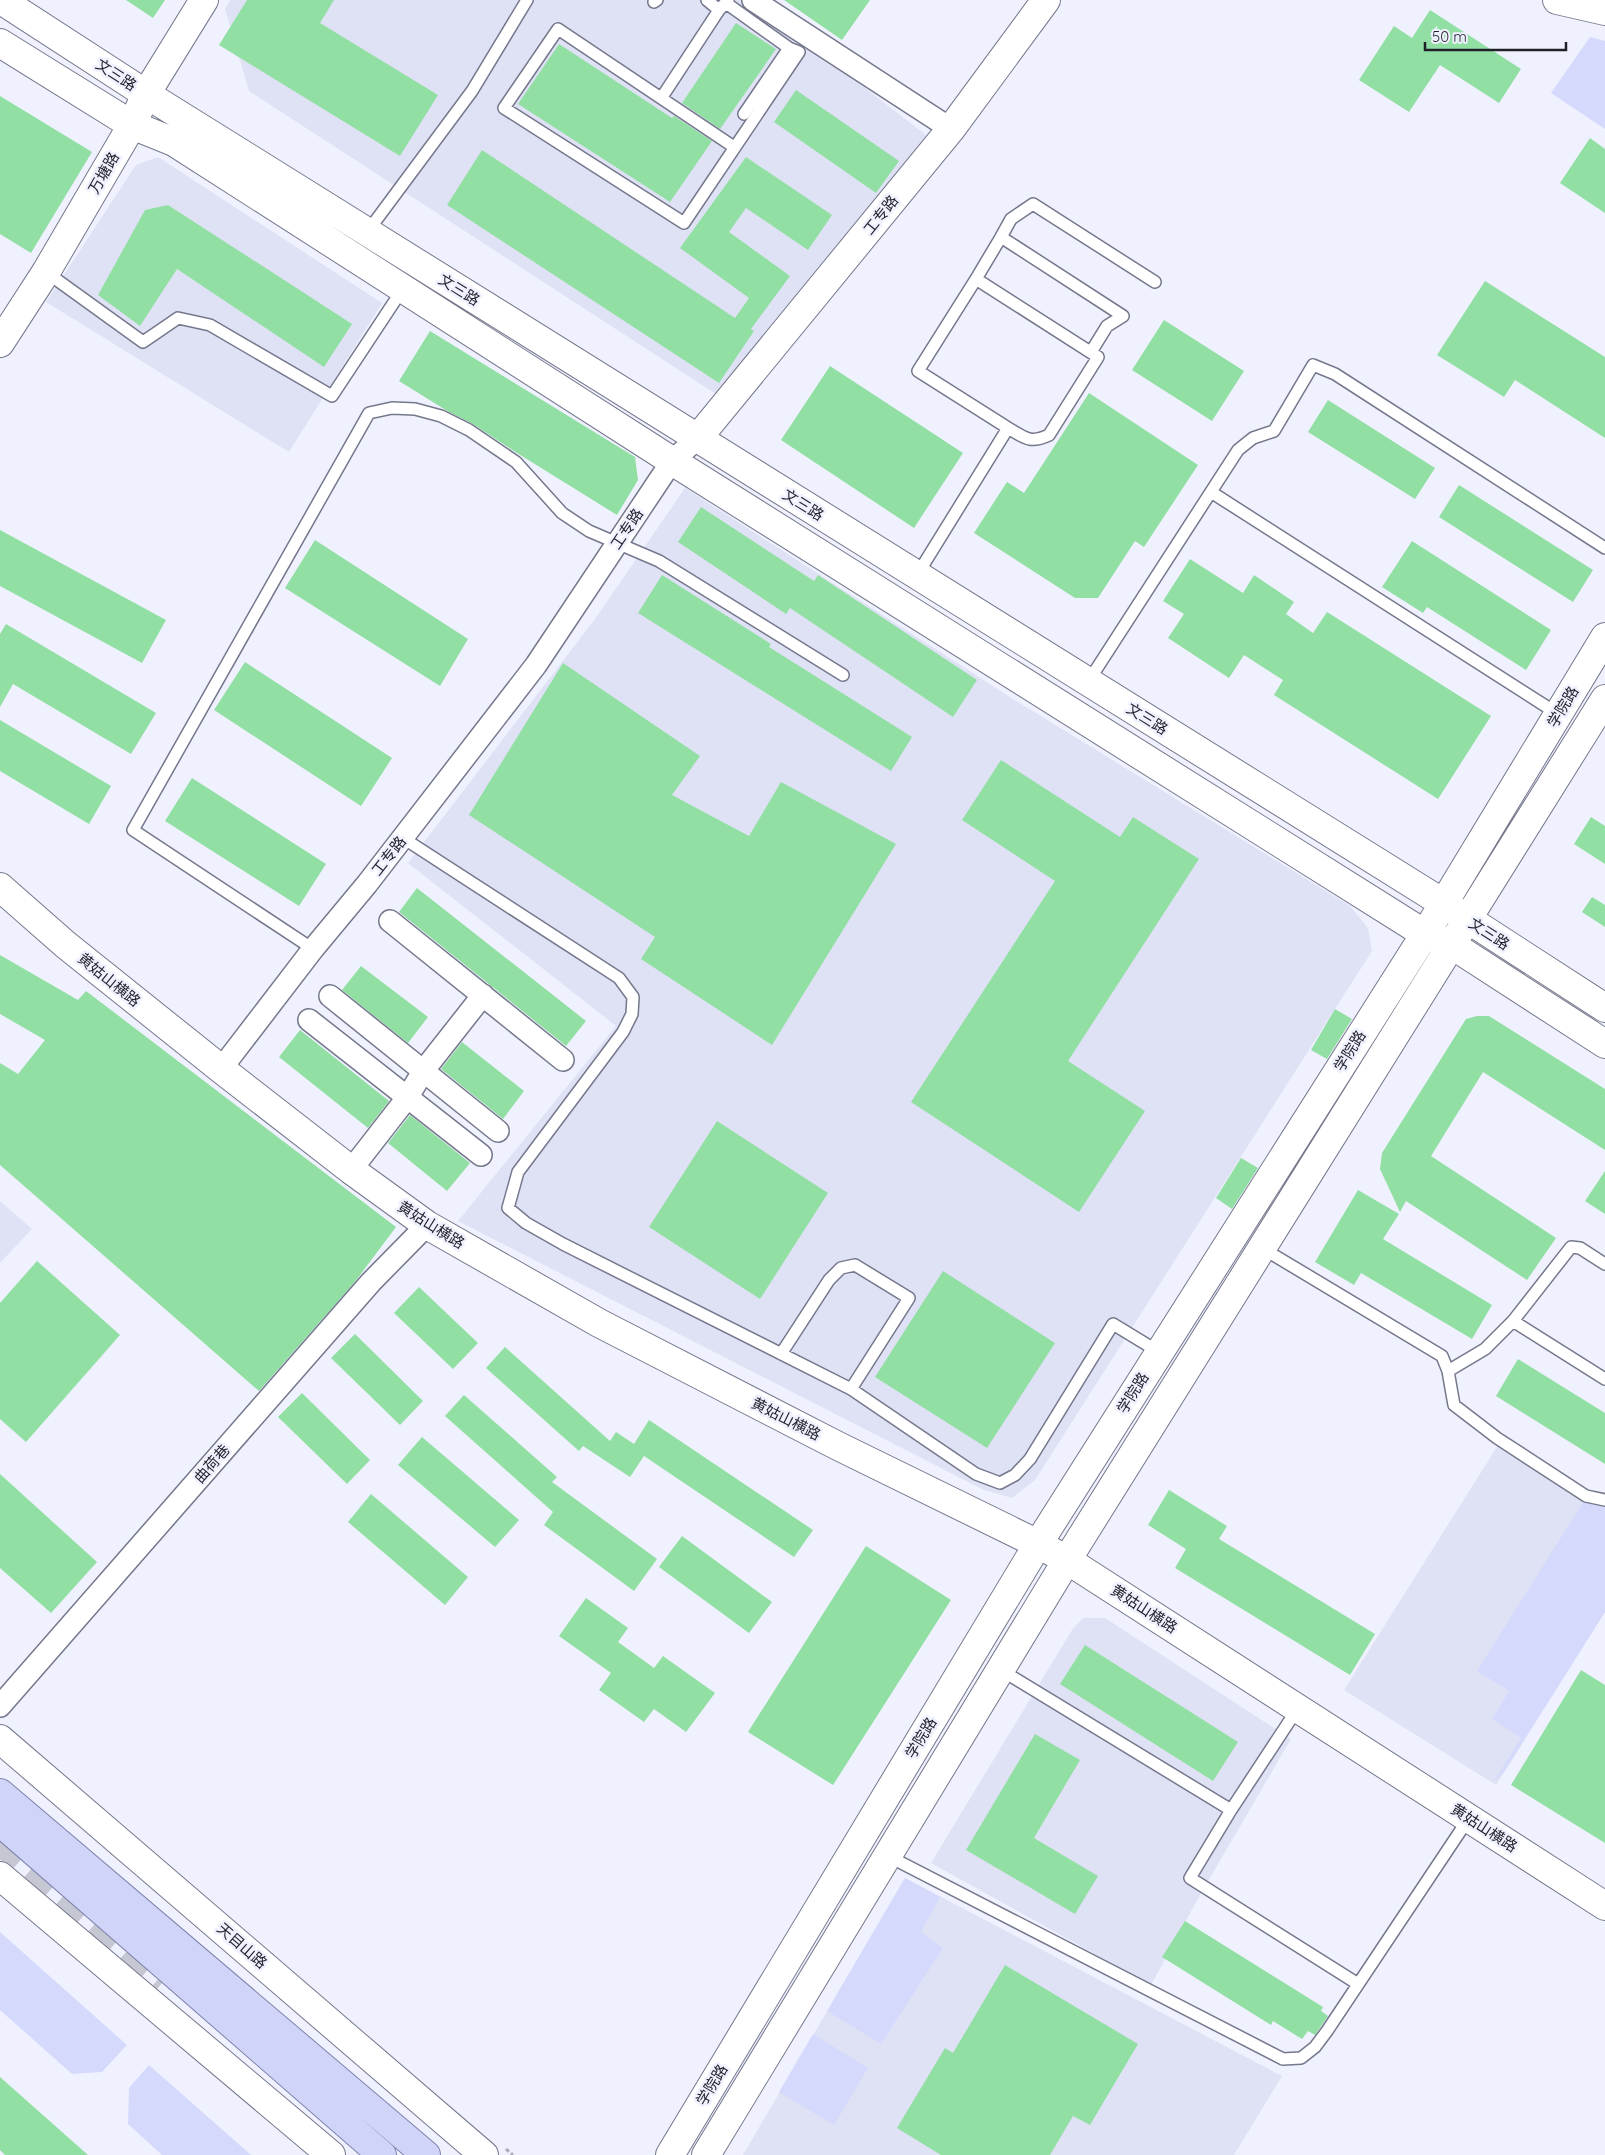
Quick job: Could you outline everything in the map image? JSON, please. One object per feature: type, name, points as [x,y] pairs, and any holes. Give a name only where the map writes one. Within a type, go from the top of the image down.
[{"type":"main road","name":"文三路","points":[[1,0],[146,94],[368,232],[412,277],[672,460],[1425,934],[1452,945],[1605,1044]]},
{"type":"main road","name":"万塘路","points":[[0,343],[46,272],[132,125],[146,94],[204,0]]},
{"type":"main road","name":"工专路","points":[[697,439],[951,130],[1046,0]]},
{"type":"main road","points":[[1557,0],[1605,11]]},
{"type":"main road","name":"文三路","points":[[0,43],[132,125],[174,142],[697,439],[1443,903],[1605,1008]]},
{"type":"main road","name":"学院路","points":[[670,2155],[1038,1544],[1425,934],[1605,637]]},
{"type":"main road","name":"学院路","points":[[706,2155],[1067,1560],[1605,699]]},
{"type":"main road","name":"黄姑山横路","points":[[0,887],[66,945],[221,1070],[351,1170],[427,1225],[599,1323],[838,1446],[1067,1560],[1605,1906]]},
{"type":"main road","name":"天目山路","points":[[0,1739],[484,2155]]},
{"type":"main road","points":[[0,1793],[426,2155]]},
{"type":"main road","points":[[0,1822],[382,2155]]},
{"type":"main road","points":[[0,1876],[331,2155]]},
{"type":"street","points":[[754,0],[951,130]]},
{"type":"street","name":"工专路","points":[[221,1070],[313,949],[403,838],[536,665],[672,460],[697,439]]},
{"type":"street","points":[[390,920],[563,1060]]},
{"type":"street","points":[[351,1170],[407,1098],[424,1070],[483,995]]},
{"type":"street","points":[[330,996],[498,1131]]},
{"type":"street","points":[[309,1020],[480,1155]]},
{"type":"street","name":"曲荷巷","points":[[0,1706],[371,1282],[427,1225]]},
{"type":"lane","points":[[368,232],[472,91],[527,0]]},
{"type":"lane","points":[[707,0],[724,4],[789,48],[799,52],[684,222],[504,108],[558,29],[734,147]]},
{"type":"lane","points":[[662,97],[724,4]]},
{"type":"lane","points":[[744,114],[789,48]]},
{"type":"lane","points":[[976,279],[1098,357],[1049,435],[1037,440],[1023,437],[918,371],[1011,219],[1033,204],[1155,282]]},
{"type":"lane","points":[[1001,237],[1124,316],[1107,326],[1091,352]]},
{"type":"lane","points":[[46,272],[143,342],[178,318],[210,325],[332,396],[412,277]]},
{"type":"lane","points":[[1088,682],[1238,450],[1253,438],[1274,431],[1313,365],[1335,374],[1605,548]]},
{"type":"lane","points":[[313,949],[133,830],[370,413],[392,408],[415,409],[441,416],[469,430],[516,462],[562,512],[589,531],[659,561],[843,674]]},
{"type":"lane","points":[[917,576],[1008,428]]},
{"type":"lane","points":[[1211,492],[1558,714]]},
{"type":"lane","points":[[403,838],[620,978],[633,996],[632,1014],[622,1032],[518,1172],[508,1208],[526,1223],[563,1244],[851,1389],[976,1474],[1000,1482],[1015,1475],[1030,1459],[1113,1324],[1159,1353]]},
{"type":"lane","points":[[1448,1371],[1485,1349],[1513,1321],[1571,1247],[1580,1248],[1605,1264]]},
{"type":"lane","points":[[1262,1248],[1442,1356],[1448,1371],[1454,1404],[1497,1438],[1586,1496],[1605,1500]]},
{"type":"lane","points":[[782,1354],[829,1280],[841,1268],[855,1264],[909,1298],[851,1389]]},
{"type":"lane","points":[[1513,1321],[1605,1379]]},
{"type":"lane","points":[[1001,1670],[1231,1810]]},
{"type":"lane","points":[[1298,1708],[1231,1810],[1190,1878],[1358,1984]]},
{"type":"lane","points":[[888,1856],[1283,2059],[1301,2058],[1316,2047],[1468,1818]]},
{"type":"shaded area","points":[[230,0],[751,0],[926,135],[722,398],[249,91],[225,9]]},
{"type":"shaded area","points":[[1590,37],[1605,41],[1605,129],[1551,93]]},
{"type":"shaded area","points":[[158,157],[382,303],[289,452],[46,302],[136,165]]},
{"type":"shaded area","points":[[685,488],[1010,697],[1350,906],[1368,928],[1372,951],[1035,1480],[1012,1498],[984,1490],[458,1221],[616,1026],[408,863],[595,619]]},
{"type":"shaded area","points":[[0,1201],[32,1229],[0,1263]]},
{"type":"shaded area","points":[[1500,1442],[1605,1507],[1605,1612],[1496,1785],[1344,1690]]},
{"type":"shaded area","points":[[1587,1496],[1605,1507],[1605,1612],[1504,1772],[1494,1781],[1521,1738],[1492,1719],[1509,1691],[1477,1671]]},
{"type":"shaded area","points":[[1083,1618],[1105,1618],[1291,1739],[1200,1895],[1151,1985],[931,1863],[1072,1630]]},
{"type":"shaded area","points":[[905,1878],[1282,2076],[1234,2155],[743,2155]]},
{"type":"shaded area","points":[[905,1878],[940,1897],[921,1932],[943,1948],[881,2044],[827,2011]]},
{"type":"shaded area","points":[[0,1932],[127,2045],[102,2072],[72,2074],[0,2010]]},
{"type":"shaded area","points":[[813,2034],[868,2068],[834,2125],[779,2092]]},
{"type":"shaded area","points":[[149,2065],[251,2155],[162,2155],[128,2124],[129,2088]]},
{"type":"building","points":[[126,0],[165,0],[153,18]]},
{"type":"building","points":[[247,0],[334,0],[320,23],[438,95],[400,156],[219,45]]},
{"type":"building","points":[[784,0],[870,0],[842,40]]},
{"type":"building","points":[[1430,10],[1521,69],[1499,103],[1440,65],[1409,112],[1359,80],[1394,26],[1412,38]]},
{"type":"building","points":[[736,23],[776,49],[720,129],[682,103]]},
{"type":"building","points":[[559,44],[672,118],[674,116],[712,141],[670,202],[518,104]]},
{"type":"building","points":[[796,90],[899,161],[876,193],[774,122]]},
{"type":"building","points":[[0,96],[92,152],[31,253],[0,234]]},
{"type":"building","points":[[1590,138],[1605,149],[1605,213],[1560,183]]},
{"type":"building","points":[[482,150],[735,318],[749,298],[680,248],[746,157],[832,215],[808,250],[746,208],[729,232],[790,276],[751,329],[754,331],[719,383],[447,205]]},
{"type":"building","points":[[168,205],[352,324],[324,367],[177,269],[140,326],[98,295],[145,210]]},
{"type":"building","points":[[1485,281],[1605,357],[1605,438],[1515,380],[1504,397],[1437,355]]},
{"type":"building","points":[[1164,320],[1244,371],[1212,421],[1132,370]]},
{"type":"building","points":[[430,331],[635,457],[638,480],[617,515],[473,424],[449,412],[399,381]]},
{"type":"building","points":[[830,366],[963,453],[914,528],[781,440]]},
{"type":"building","points":[[1089,393],[1198,465],[1144,547],[1135,541],[1098,598],[1075,598],[974,533],[1007,482],[1024,493]]},
{"type":"building","points":[[1328,400],[1435,468],[1415,499],[1308,432]]},
{"type":"building","points":[[1459,485],[1593,570],[1573,602],[1439,517]]},
{"type":"building","points":[[701,507],[814,581],[818,575],[977,680],[953,717],[790,608],[786,614],[678,542]]},
{"type":"building","points":[[0,530],[166,620],[142,663],[0,586]]},
{"type":"building","points":[[315,540],[468,639],[440,686],[285,588]]},
{"type":"building","points":[[1412,541],[1551,630],[1526,670],[1427,607],[1423,613],[1382,587]]},
{"type":"building","points":[[1190,559],[1243,593],[1254,575],[1294,602],[1286,614],[1313,633],[1327,612],[1491,716],[1438,799],[1274,695],[1283,680],[1244,655],[1229,678],[1168,638],[1184,614],[1163,601]]},
{"type":"building","points":[[662,575],[771,644],[769,647],[912,737],[891,771],[638,613]]},
{"type":"building","points":[[6,624],[156,713],[131,754],[13,684],[0,707],[0,634]]},
{"type":"building","points":[[245,662],[392,758],[361,806],[214,710]]},
{"type":"building","points":[[563,663],[700,756],[672,795],[749,836],[781,782],[896,844],[772,1045],[641,959],[655,937],[469,815]]},
{"type":"building","points":[[0,720],[111,786],[89,824],[0,771]]},
{"type":"building","points":[[1001,760],[1120,837],[1133,817],[1199,859],[1068,1061],[1145,1111],[1079,1212],[911,1102],[1055,881],[962,820]]},
{"type":"building","points":[[192,778],[326,864],[299,906],[165,821]]},
{"type":"building","points":[[1591,817],[1605,826],[1605,864],[1574,844]]},
{"type":"building","points":[[417,888],[586,1021],[566,1046],[399,912]]},
{"type":"building","points":[[1592,897],[1605,905],[1605,927],[1582,912]]},
{"type":"building","points":[[0,955],[78,1000],[86,991],[396,1227],[354,1283],[259,1391],[0,1165],[0,1063],[18,1074],[45,1040],[0,1014]]},
{"type":"building","points":[[361,966],[428,1017],[408,1043],[342,990]]},
{"type":"building","points":[[1335,1009],[1352,1019],[1327,1059],[1311,1050]]},
{"type":"building","points":[[1477,1016],[1489,1016],[1605,1089],[1605,1150],[1483,1072],[1431,1156],[1556,1238],[1527,1280],[1406,1201],[1400,1212],[1380,1169],[1382,1153],[1466,1019]]},
{"type":"building","points":[[300,1030],[389,1101],[368,1128],[279,1057]]},
{"type":"building","points":[[462,1042],[524,1091],[503,1119],[441,1069]]},
{"type":"building","points":[[410,1115],[470,1163],[447,1191],[388,1143]]},
{"type":"building","points":[[717,1121],[828,1193],[760,1299],[649,1227]]},
{"type":"building","points":[[1241,1158],[1258,1168],[1232,1209],[1216,1198]]},
{"type":"building","points":[[1605,1171],[1605,1214],[1585,1201]]},
{"type":"building","points":[[1358,1190],[1399,1214],[1383,1239],[1492,1305],[1472,1339],[1361,1273],[1354,1285],[1315,1262]]},
{"type":"building","points":[[37,1261],[120,1335],[26,1442],[0,1419],[0,1303]]},
{"type":"building","points":[[943,1271],[1055,1343],[987,1448],[875,1377]]},
{"type":"building","points":[[419,1287],[478,1343],[453,1369],[394,1313]]},
{"type":"building","points":[[355,1334],[423,1401],[400,1425],[331,1358]]},
{"type":"building","points":[[505,1347],[610,1441],[616,1432],[634,1444],[649,1420],[813,1530],[794,1557],[644,1456],[630,1477],[583,1446],[579,1451],[486,1368]]},
{"type":"building","points":[[1518,1359],[1605,1413],[1605,1464],[1496,1396]]},
{"type":"building","points":[[302,1393],[370,1460],[347,1484],[278,1417]]},
{"type":"building","points":[[464,1395],[557,1477],[552,1482],[657,1559],[634,1591],[544,1525],[553,1512],[445,1416]]},
{"type":"building","points":[[422,1437],[519,1520],[495,1547],[398,1465]]},
{"type":"building","points":[[0,1474],[97,1562],[51,1613],[0,1568]]},
{"type":"building","points":[[1169,1490],[1227,1526],[1219,1539],[1375,1634],[1350,1675],[1175,1568],[1186,1549],[1148,1525]]},
{"type":"building","points":[[371,1494],[468,1577],[445,1605],[348,1522]]},
{"type":"building","points":[[682,1536],[772,1602],[749,1633],[659,1567]]},
{"type":"building","points":[[866,1546],[951,1600],[833,1785],[748,1732]]},
{"type":"building","points":[[586,1598],[628,1628],[618,1642],[654,1668],[663,1656],[715,1693],[686,1732],[654,1709],[644,1722],[599,1690],[611,1673],[559,1636]]},
{"type":"building","points":[[1085,1645],[1238,1742],[1213,1781],[1060,1684]]},
{"type":"building","points":[[1581,1670],[1605,1685],[1605,1843],[1511,1785]]},
{"type":"building","points":[[1035,1734],[1080,1760],[1034,1838],[1098,1876],[1075,1914],[966,1850]]},
{"type":"building","points":[[1185,1921],[1323,2007],[1321,2011],[1328,2016],[1315,2035],[1308,2031],[1302,2039],[1273,2021],[1271,2025],[1162,1957]]},
{"type":"building","points":[[1005,1965],[1138,2044],[1090,2125],[1073,2116],[1050,2155],[941,2155],[897,2128],[945,2048],[953,2053]]},
{"type":"building","points":[[0,2077],[88,2155],[5,2155],[0,2150]]},
{"type":"tunnel","points":[[0,1841],[163,1982]]}]
